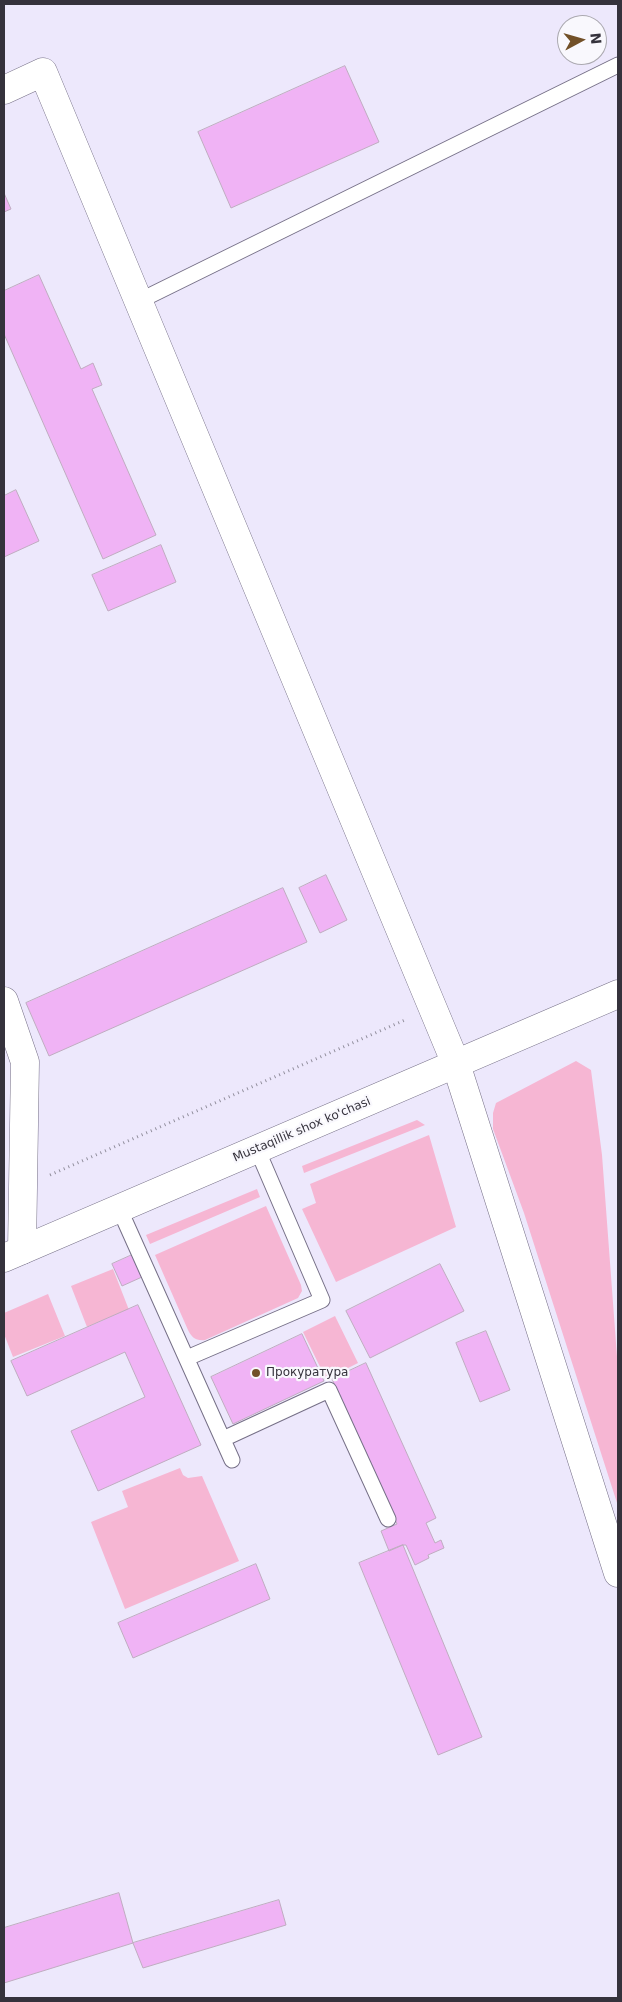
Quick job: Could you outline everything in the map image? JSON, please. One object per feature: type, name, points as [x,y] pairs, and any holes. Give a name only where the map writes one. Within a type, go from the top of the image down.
[{"type":"street","points":[[4,90],[43,72],[456,1064],[618,1573]]},
{"type":"street","name":"Mustaqillik shox ko'chasi","points":[[13,1254],[609,998]]},
{"type":"street","points":[[4,1001],[25,1062],[23,1187],[13,1254]]},
{"type":"lane","points":[[139,302],[618,65]]},
{"type":"lane","points":[[187,1358],[322,1300],[257,1149]]},
{"type":"lane","points":[[119,1208],[232,1460]]},
{"type":"lane","points":[[223,1439],[329,1390],[388,1519]]},
{"type":"path","points":[[23,1187],[405,1020],[401,1011]]},
{"type":"shaded area","points":[[576,1061],[591,1070],[602,1155],[618,1370],[618,1506],[524,1213],[493,1129],[493,1113],[496,1103]]},
{"type":"shaded area","points":[[417,1120],[425,1125],[304,1173],[302,1166]]},
{"type":"shaded area","points":[[429,1135],[456,1227],[336,1282],[302,1209],[316,1203],[310,1184]]},
{"type":"shaded area","points":[[257,1189],[260,1197],[150,1244],[146,1235]]},
{"type":"shaded area","points":[[266,1206],[302,1291],[298,1298],[205,1340],[195,1338],[188,1330],[155,1255]]},
{"type":"shaded area","points":[[113,1269],[129,1310],[87,1327],[71,1286]]},
{"type":"shaded area","points":[[48,1294],[65,1336],[13,1357],[4,1334],[4,1313]]},
{"type":"shaded area","points":[[335,1316],[358,1363],[326,1379],[303,1332]]},
{"type":"shaded area","points":[[180,1468],[183,1475],[188,1478],[202,1476],[239,1561],[125,1609],[91,1522],[128,1507],[122,1491]]},
{"type":"building","points":[[345,66],[379,142],[231,208],[198,132]]},
{"type":"building","points":[[4,193],[11,209],[4,212]]},
{"type":"building","points":[[39,275],[81,369],[93,363],[102,385],[92,389],[156,535],[103,559],[4,334],[4,291]]},
{"type":"building","points":[[16,490],[39,541],[4,557],[4,496]]},
{"type":"building","points":[[161,545],[176,582],[108,611],[92,575]]},
{"type":"building","points":[[326,875],[347,920],[320,933],[299,888]]},
{"type":"building","points":[[283,888],[307,942],[49,1056],[26,1003]]},
{"type":"building","points":[[132,1255],[142,1277],[122,1286],[112,1264]]},
{"type":"building","points":[[440,1264],[464,1311],[370,1358],[346,1311]]},
{"type":"building","points":[[138,1305],[201,1445],[98,1491],[71,1431],[145,1397],[125,1352],[27,1396],[11,1361]]},
{"type":"building","points":[[486,1331],[510,1390],[480,1402],[456,1343]]},
{"type":"building","points":[[302,1334],[324,1381],[233,1424],[211,1377]]},
{"type":"building","points":[[366,1363],[436,1518],[426,1523],[435,1543],[441,1540],[444,1548],[428,1555],[429,1558],[415,1565],[406,1545],[389,1551],[381,1531],[397,1524],[332,1379]]},
{"type":"building","points":[[403,1545],[482,1737],[438,1755],[359,1563]]},
{"type":"building","points":[[256,1564],[270,1599],[133,1658],[118,1623]]},
{"type":"building","points":[[119,1893],[133,1943],[4,1983],[4,1928]]},
{"type":"building","points":[[279,1900],[286,1925],[143,1968],[133,1943]]},
{"type":"place","name":"Прокуратура","points":[[256,1373]]}]
